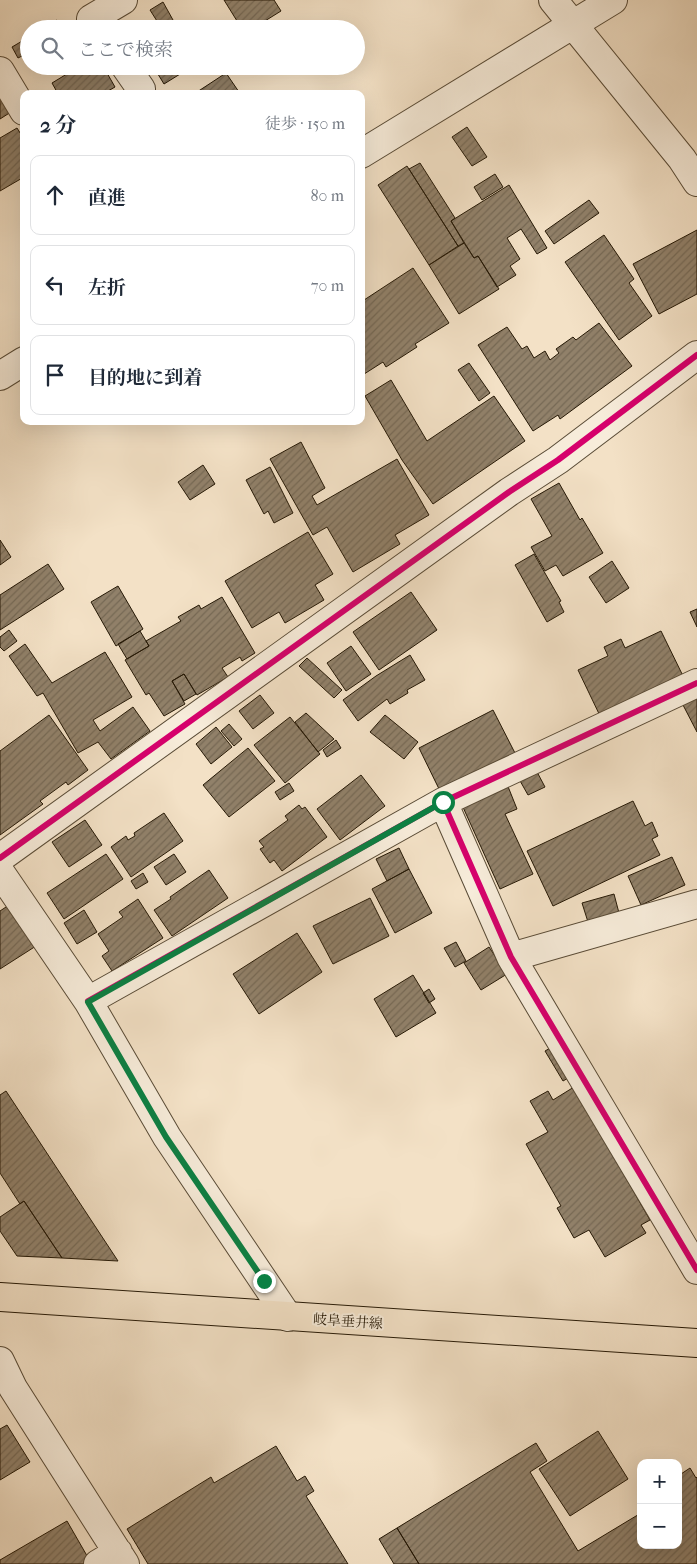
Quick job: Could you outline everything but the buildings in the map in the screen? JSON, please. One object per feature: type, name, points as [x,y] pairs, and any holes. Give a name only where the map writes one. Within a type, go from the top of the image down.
[{"type":"main road","name":"岐阜垂井線","points":[[0,1297],[697,1343]]},
{"type":"street","points":[[90,16],[123,0]]},
{"type":"street","points":[[553,0],[682,158],[697,182]]},
{"type":"street","points":[[365,152],[613,0]]},
{"type":"street","points":[[0,70],[20,104]]},
{"type":"street","points":[[130,75],[138,90]]},
{"type":"street","points":[[0,858],[510,492],[558,460],[697,355]]},
{"type":"street","points":[[0,376],[20,364]]},
{"type":"street","points":[[88,1002],[443,802],[697,684]]},
{"type":"street","points":[[443,802],[511,957],[697,1270]]},
{"type":"street","points":[[0,872],[88,1002],[166,1137],[288,1317]]},
{"type":"street","points":[[511,957],[697,904]]},
{"type":"street","points":[[0,1361],[7,1393],[114,1560]]},
{"type":"cycle path","points":[[0,858],[509,492],[558,460],[697,355]]},
{"type":"cycle path","points":[[88,1001],[443,802],[697,683]]},
{"type":"cycle path","points":[[443,802],[511,957],[697,1270]]},
{"type":"route","points":[[264,1281],[166,1137],[88,1002],[443,802]]}]
